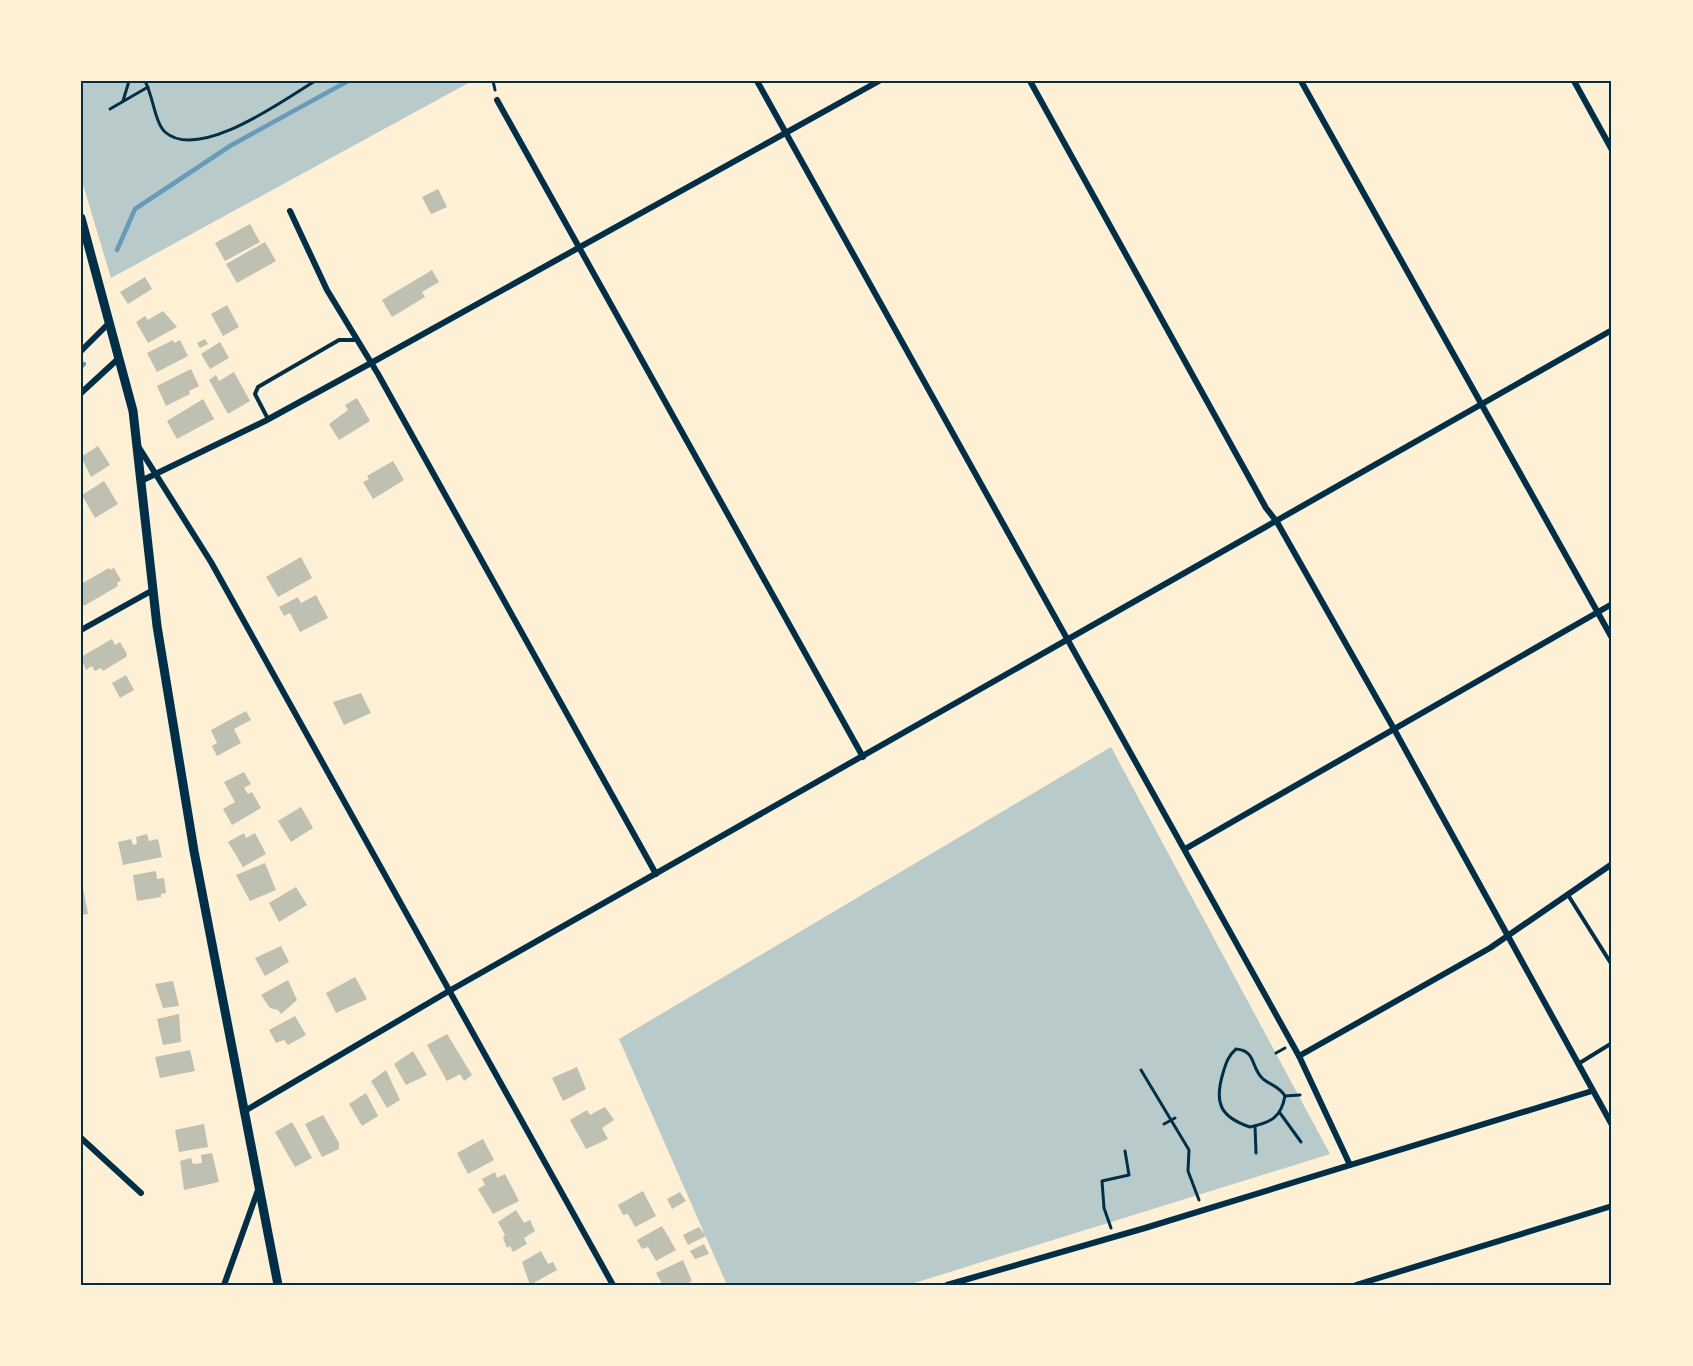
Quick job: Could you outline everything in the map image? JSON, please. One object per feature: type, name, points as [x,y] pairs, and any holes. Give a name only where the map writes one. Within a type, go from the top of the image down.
[{"type":"street","points":[[757,81],[1299,1056],[1350,1166]]},
{"type":"street","points":[[141,481],[268,419],[879,81]]},
{"type":"street","points":[[1030,81],[1266,508],[1277,522],[1394,729],[1507,938],[1612,1125]]},
{"type":"street","points":[[1301,81],[1612,638]]},
{"type":"street","points":[[1574,81],[1612,150]]},
{"type":"street","points":[[497,100],[863,757]]},
{"type":"street","points":[[290,211],[327,290],[371,363],[656,874]]},
{"type":"street","points":[[81,219],[133,411],[153,590],[194,851],[242,1112],[278,1283]]},
{"type":"street","points":[[81,351],[109,323]]},
{"type":"street","points":[[242,1112],[449,991],[1483,406],[1612,330]]},
{"type":"street","points":[[81,393],[119,358]]},
{"type":"street","points":[[138,446],[211,562],[613,1285]]},
{"type":"street","points":[[81,630],[153,590]]},
{"type":"street","points":[[1185,849],[1612,604]]},
{"type":"street","points":[[1299,1056],[1507,938],[1612,864]]},
{"type":"street","points":[[948,1285],[1350,1166],[1592,1091]]},
{"type":"street","points":[[81,1138],[141,1193]]},
{"type":"street","points":[[224,1285],[258,1190]]},
{"type":"street","points":[[1356,1285],[1612,1206]]},
{"type":"lane","points":[[268,419],[255,394],[258,387],[339,340],[357,339]]},
{"type":"lane","points":[[1568,894],[1612,965]]},
{"type":"lane","points":[[1577,1064],[1612,1043]]},
{"type":"path","points":[[123,101],[129,81]]},
{"type":"path","points":[[145,81],[153,96],[158,123],[166,133],[192,140],[211,137],[233,128],[315,81]]},
{"type":"path","points":[[110,109],[148,87]]},
{"type":"path","points":[[1236,1049],[1245,1050],[1252,1055],[1263,1079],[1280,1088],[1285,1096],[1280,1113],[1277,1118],[1250,1127],[1231,1119],[1221,1108],[1217,1098],[1229,1054],[1236,1049]]},
{"type":"path","points":[[1142,1070],[1173,1119],[1189,1150],[1188,1171],[1203,1210]]},
{"type":"path","points":[[1285,1096],[1300,1095]]},
{"type":"path","points":[[1280,1113],[1300,1142]]},
{"type":"path","points":[[1164,1124],[1173,1119]]},
{"type":"path","points":[[1255,1126],[1256,1153]]},
{"type":"path","points":[[1114,1236],[1104,1208],[1102,1181],[1129,1175],[1125,1151]]},
{"type":"shaded area","points":[[81,81],[472,81],[111,278],[81,178]]},
{"type":"shaded area","points":[[1111,747],[1330,1154],[908,1285],[727,1285],[619,1039]]},
{"type":"building","points":[[438,189],[447,207],[431,214],[422,197]]},
{"type":"building","points":[[250,224],[260,242],[225,261],[215,243]]},
{"type":"building","points":[[265,242],[276,261],[237,283],[226,264]]},
{"type":"building","points":[[432,270],[439,282],[422,292],[425,297],[392,317],[382,300]]},
{"type":"building","points":[[145,277],[152,289],[128,304],[120,292]]},
{"type":"building","points":[[227,305],[239,327],[223,336],[211,314]]},
{"type":"building","points":[[163,311],[177,327],[148,343],[136,322],[145,316],[148,320]]},
{"type":"building","points":[[205,339],[208,344],[200,348],[197,343]]},
{"type":"building","points":[[173,340],[174,343],[180,340],[188,356],[157,372],[147,353]]},
{"type":"building","points":[[220,342],[229,358],[210,369],[201,354]]},
{"type":"building","points":[[191,369],[199,386],[189,391],[190,394],[166,406],[157,386]]},
{"type":"building","points":[[234,372],[250,401],[228,414],[209,380],[216,375],[219,381]]},
{"type":"building","points":[[357,398],[370,421],[339,440],[329,424],[348,410],[345,405]]},
{"type":"building","points":[[203,399],[214,419],[177,439],[167,421]]},
{"type":"building","points":[[98,446],[110,465],[91,477],[81,457]]},
{"type":"building","points":[[393,461],[404,480],[373,499],[363,482],[369,479],[367,476]]},
{"type":"building","points":[[104,481],[118,504],[95,518],[82,495]]},
{"type":"building","points":[[301,557],[312,578],[278,597],[266,577]]},
{"type":"building","points":[[109,568],[110,570],[114,568],[121,580],[117,583],[118,586],[84,606],[81,600],[81,584]]},
{"type":"building","points":[[316,595],[328,618],[300,632],[290,613],[284,616],[279,607],[298,597],[301,603]]},
{"type":"building","points":[[112,639],[115,645],[120,642],[127,654],[126,657],[103,671],[101,668],[95,671],[92,666],[86,670],[81,657]]},
{"type":"building","points":[[126,675],[134,690],[120,698],[112,683]]},
{"type":"building","points":[[361,693],[371,713],[344,725],[333,702]]},
{"type":"building","points":[[246,711],[251,720],[234,729],[241,743],[217,756],[212,746],[217,743],[211,730]]},
{"type":"building","points":[[244,772],[251,784],[244,788],[248,794],[252,792],[261,808],[232,825],[223,809],[235,802],[224,782]]},
{"type":"building","points":[[301,807],[313,828],[291,842],[278,821]]},
{"type":"building","points":[[244,833],[246,838],[255,833],[266,854],[243,867],[228,842]]},
{"type":"building","points":[[147,834],[149,841],[158,839],[162,857],[123,865],[118,842],[131,839],[133,845],[137,844],[136,837]]},
{"type":"building","points":[[265,863],[276,890],[250,901],[236,875]]},
{"type":"building","points":[[156,871],[157,879],[164,878],[166,893],[161,894],[161,897],[137,901],[133,875]]},
{"type":"building","points":[[296,887],[307,905],[279,922],[269,903]]},
{"type":"building","points":[[81,888],[83,888],[88,914],[81,915]]},
{"type":"building","points":[[281,946],[289,962],[265,976],[255,958]]},
{"type":"building","points":[[355,977],[367,999],[336,1013],[326,993]]},
{"type":"building","points":[[288,980],[297,1000],[281,1014],[278,1010],[270,1008],[261,995]]},
{"type":"building","points":[[173,981],[179,1006],[163,1008],[155,984]]},
{"type":"building","points":[[179,1014],[181,1042],[163,1045],[157,1019]]},
{"type":"building","points":[[295,1016],[306,1035],[288,1045],[284,1040],[276,1043],[269,1030]]},
{"type":"building","points":[[447,1034],[472,1075],[464,1081],[460,1074],[447,1081],[427,1045]]},
{"type":"building","points":[[190,1050],[195,1071],[160,1078],[155,1057]]},
{"type":"building","points":[[413,1051],[427,1075],[406,1085],[394,1064]]},
{"type":"building","points":[[577,1067],[586,1089],[563,1101],[552,1078]]},
{"type":"building","points":[[386,1070],[400,1100],[387,1108],[371,1081]]},
{"type":"building","points":[[366,1093],[378,1116],[362,1126],[349,1104]]},
{"type":"building","points":[[605,1107],[614,1120],[602,1128],[608,1139],[586,1149],[570,1120],[587,1110],[590,1115]]},
{"type":"building","points":[[323,1115],[339,1143],[339,1149],[322,1157],[305,1124]]},
{"type":"building","points":[[292,1122],[312,1158],[295,1167],[275,1132]]},
{"type":"building","points":[[204,1124],[208,1147],[179,1152],[175,1130]]},
{"type":"building","points":[[483,1139],[494,1160],[468,1174],[457,1153]]},
{"type":"building","points":[[212,1153],[219,1182],[184,1190],[180,1161],[191,1158],[193,1164],[202,1163],[201,1155]]},
{"type":"building","points":[[495,1172],[497,1178],[505,1174],[519,1201],[493,1214],[478,1189],[485,1185],[482,1179]]},
{"type":"building","points":[[643,1191],[656,1216],[635,1227],[628,1214],[623,1215],[618,1205]]},
{"type":"building","points":[[680,1192],[686,1201],[672,1209],[667,1199]]},
{"type":"building","points":[[516,1210],[524,1223],[530,1220],[535,1231],[524,1238],[527,1244],[513,1252],[510,1246],[507,1248],[503,1238],[505,1235],[498,1222]]},
{"type":"building","points":[[662,1226],[676,1250],[656,1261],[648,1247],[642,1249],[637,1240]]},
{"type":"building","points":[[699,1227],[706,1236],[688,1245],[683,1235]]},
{"type":"building","points":[[704,1244],[709,1254],[695,1259],[690,1251]]},
{"type":"building","points":[[541,1251],[548,1264],[553,1262],[557,1270],[530,1285],[522,1262]]},
{"type":"building","points":[[683,1260],[692,1281],[685,1285],[662,1284],[656,1273]]},
{"type":"waterway","points":[[117,250],[135,209],[230,146],[348,81]]},
{"type":"waterway","points":[[81,367],[84,364]]}]
